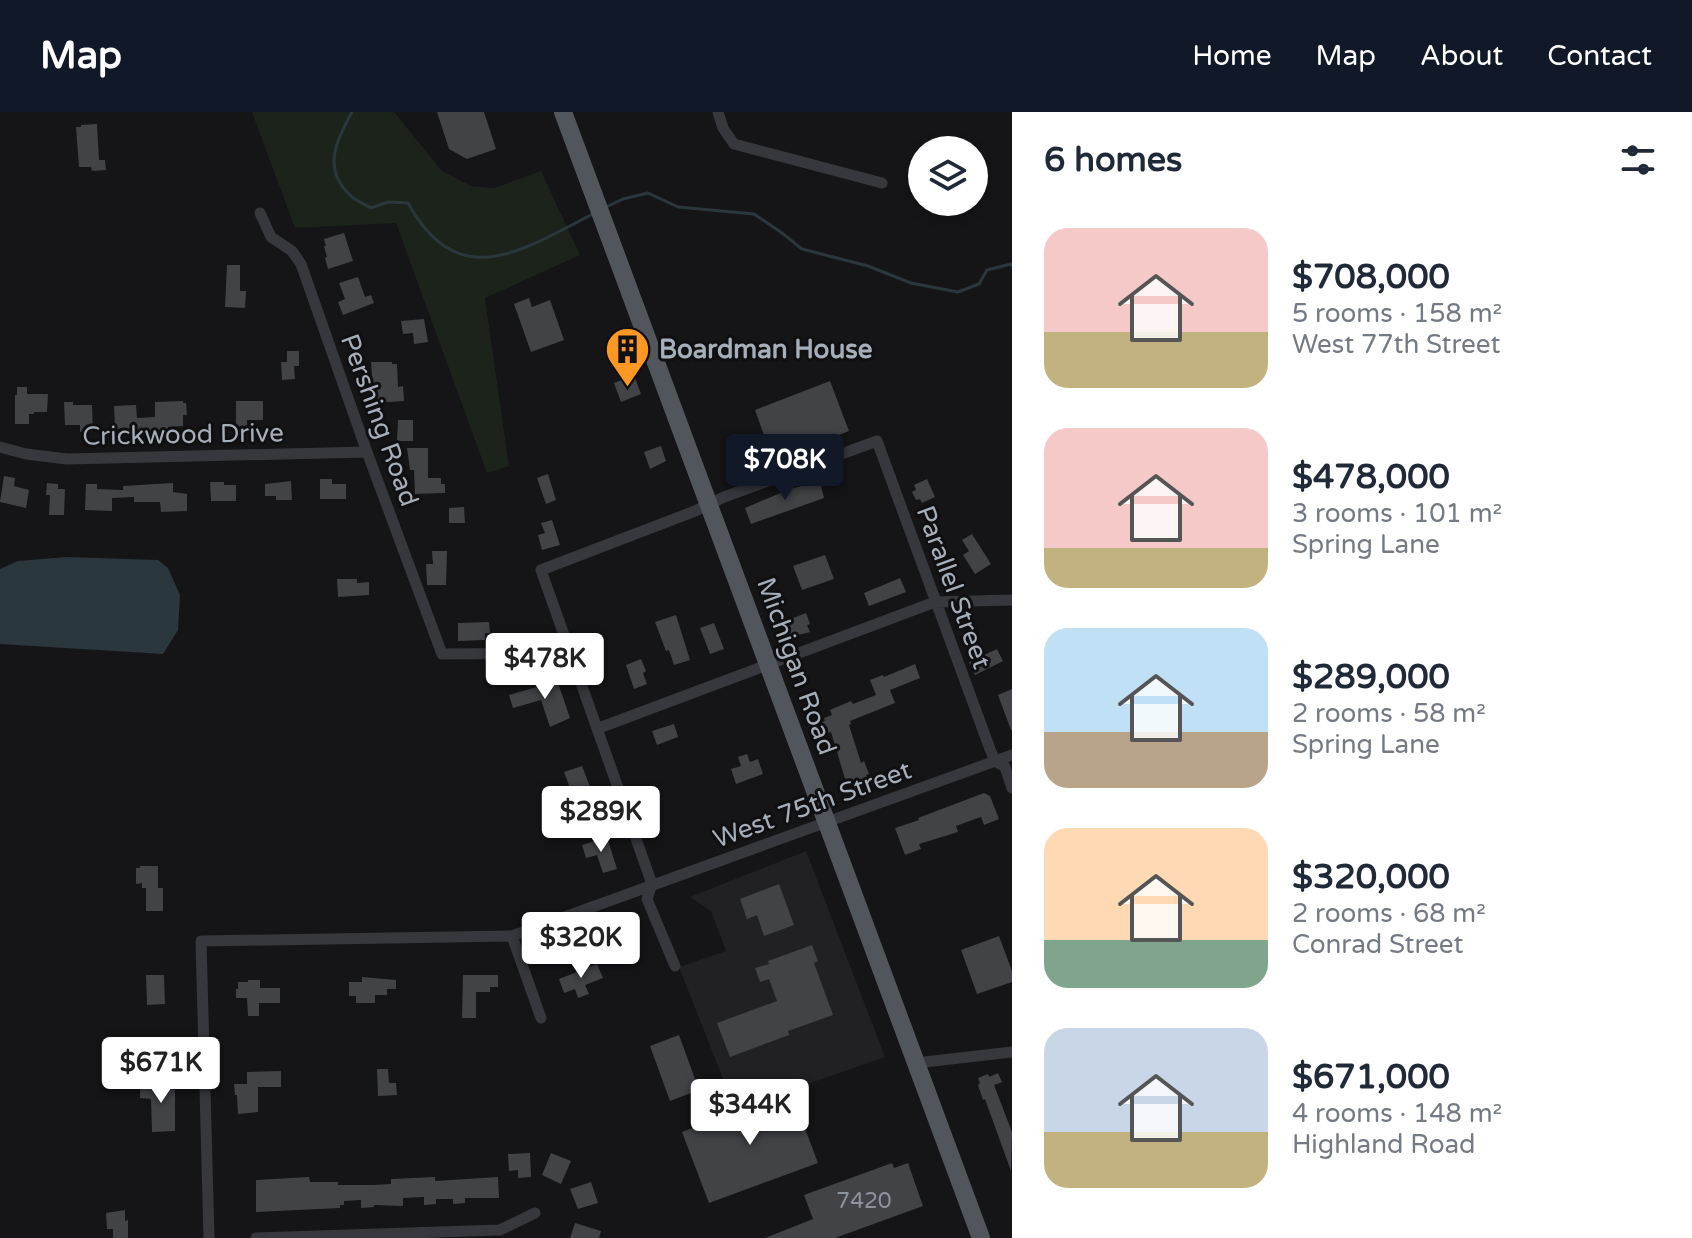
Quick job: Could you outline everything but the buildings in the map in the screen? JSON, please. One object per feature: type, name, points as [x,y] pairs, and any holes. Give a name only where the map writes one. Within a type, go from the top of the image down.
[{"type":"main road","name":"Michigan Road","points":[[563,112],[981,1238]]},
{"type":"street","points":[[718,112],[723,128],[734,144],[882,183]]},
{"type":"street","name":"Pershing Road","points":[[260,213],[271,237],[292,251],[301,264],[442,654],[572,653]]},
{"type":"street","name":"Parallel Street","points":[[710,504],[877,441],[995,761],[1005,767],[1012,788]]},
{"type":"street","name":"Crickwood Drive","points":[[0,447],[67,459],[367,452]]},
{"type":"street","points":[[675,966],[647,899],[652,884],[541,570],[710,504]]},
{"type":"street","points":[[599,728],[935,602],[1012,600]]},
{"type":"street","name":"West 75th Street","points":[[209,1238],[201,941],[512,936],[1012,755]]},
{"type":"street","points":[[512,936],[541,1018]]},
{"type":"street","points":[[916,1063],[1012,1052]]},
{"type":"street","points":[[256,1238],[500,1230],[535,1213]]},
{"type":"shaded area","points":[[252,112],[394,112],[442,171],[471,186],[494,188],[541,171],[580,255],[485,298],[509,466],[487,473],[396,223],[295,228]]},
{"type":"shaded area","points":[[67,557],[158,560],[168,568],[180,595],[178,630],[163,654],[0,644],[0,569],[18,561]]},
{"type":"shaded area","points":[[806,851],[885,1057],[735,1109],[679,967],[726,951],[711,911],[690,897]]},
{"type":"waterway","points":[[352,112],[335,153],[334,164],[341,184],[354,198],[371,208],[388,202],[408,203],[428,231],[448,249],[470,256],[493,256],[517,251],[593,214]]},
{"type":"waterway","points":[[606,207],[648,193],[678,207],[754,214],[802,249],[868,266],[911,283],[958,292],[979,284],[987,270],[1012,266]]},
{"type":"place","name":"Boardman House","points":[[628,388]]}]
